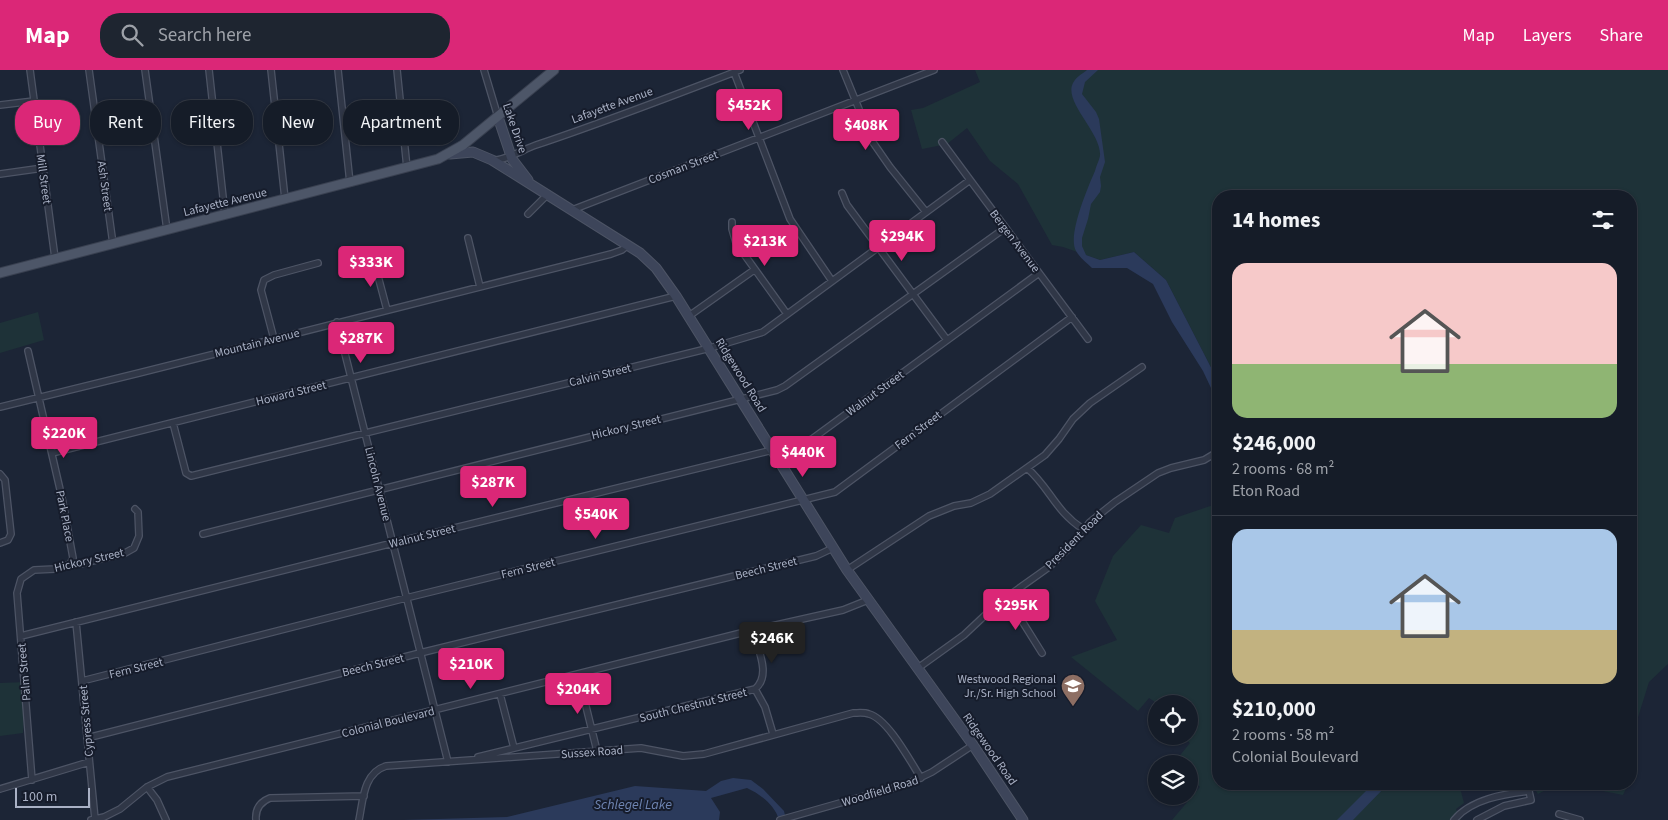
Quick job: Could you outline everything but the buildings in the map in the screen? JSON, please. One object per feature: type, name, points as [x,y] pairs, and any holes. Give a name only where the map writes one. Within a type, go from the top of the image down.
[{"type":"main road","name":"Lafayette Avenue","points":[[0,272],[432,161],[452,152],[498,117],[554,70]]},
{"type":"main road","name":"Lake Drive","points":[[498,117],[510,155],[520,171],[535,187]]},
{"type":"main road","name":"Ridgewood Road","points":[[452,152],[473,152],[492,160],[628,245],[656,268],[742,398],[847,570],[973,745],[1023,820]]},
{"type":"street","name":"Mill Street","points":[[30,70],[34,100]]},
{"type":"street","name":"Ash Street","points":[[89,70],[113,244]]},
{"type":"street","points":[[145,70],[167,230]]},
{"type":"street","points":[[209,70],[225,215]]},
{"type":"street","points":[[271,70],[285,199]]},
{"type":"street","points":[[338,70],[350,183]]},
{"type":"street","points":[[396,70],[407,168]]},
{"type":"street","name":"Lake Drive","points":[[484,70],[498,117]]},
{"type":"street","points":[[842,70],[865,127],[880,155],[926,212]]},
{"type":"street","name":"Cosman Street","points":[[572,210],[934,70]]},
{"type":"street","points":[[737,71],[759,138],[790,219],[832,281]]},
{"type":"street","name":"Lafayette Avenue","points":[[492,160],[501,160],[510,155],[737,71]]},
{"type":"street","points":[[0,106],[15,104]]},
{"type":"street","name":"Bergen Avenue","points":[[942,142],[1088,339]]},
{"type":"street","name":"Mill Street","points":[[40,145],[55,258]]},
{"type":"street","points":[[0,174],[43,168]]},
{"type":"street","name":"Calvin Street","points":[[173,423],[188,475],[191,476],[710,348],[763,332],[970,180]]},
{"type":"street","points":[[842,193],[848,205],[947,340]]},
{"type":"street","points":[[528,214],[547,195]]},
{"type":"street","points":[[732,222],[736,243],[787,314]]},
{"type":"street","name":"Hickory Street","points":[[203,534],[785,386],[1005,228]]},
{"type":"street","points":[[468,238],[480,287]]},
{"type":"street","name":"Mountain Avenue","points":[[0,407],[611,254],[622,250],[628,245]]},
{"type":"street","points":[[374,261],[387,310]]},
{"type":"street","points":[[274,339],[261,290],[264,280],[274,275],[318,263]]},
{"type":"street","points":[[689,316],[754,270]]},
{"type":"street","name":"Walnut Street","points":[[21,636],[797,444],[812,438],[1039,273]]},
{"type":"street","name":"Howard Street","points":[[52,454],[676,296]]},
{"type":"street","name":"Fern Street","points":[[82,682],[406,598],[835,492],[1072,317]]},
{"type":"street","name":"Lincoln Avenue","points":[[337,322],[448,762]]},
{"type":"street","name":"Park Place","points":[[28,351],[62,498],[73,558],[70,564]]},
{"type":"street","points":[[847,570],[929,516],[954,506],[981,499],[1027,468],[1053,447],[1081,411],[1142,367]]},
{"type":"street","name":"President Road","points":[[918,668],[964,635],[989,611],[1059,558],[1083,529],[1104,509],[1149,478],[1171,468],[1204,460],[1212,455]]},
{"type":"street","points":[[1027,468],[1042,484],[1065,516],[1083,529]]},
{"type":"street","points":[[0,543],[7,540],[11,534],[2,475]]},
{"type":"street","name":"Hickory Street","points":[[32,570],[56,569],[70,564],[89,562],[125,553],[134,548],[140,536],[138,516],[135,509]]},
{"type":"street","name":"Beech Street","points":[[87,738],[420,653],[816,556],[833,548]]},
{"type":"street","name":"Palm Street","points":[[32,570],[21,579],[17,590],[32,780]]},
{"type":"street","points":[[1007,597],[1042,653]]},
{"type":"street","name":"Colonial Boulevard","points":[[93,820],[112,814],[147,787],[167,777],[753,630],[843,610],[868,600]]},
{"type":"street","name":"Cypress Street","points":[[76,622],[90,762],[93,820]]},
{"type":"street","points":[[753,630],[764,672],[762,682],[755,690],[766,707],[773,734]]},
{"type":"street","points":[[578,674],[597,751]]},
{"type":"street","name":"South Chestnut Street","points":[[462,761],[755,690]]},
{"type":"street","points":[[500,694],[514,748]]},
{"type":"street","name":"Sussex Road","points":[[359,820],[368,782],[381,768],[641,748],[683,756],[693,756],[844,714],[870,714],[887,726],[921,778]]},
{"type":"street","name":"Woodfield Road","points":[[783,819],[907,784],[921,778],[973,745]]},
{"type":"street","points":[[0,789],[90,762]]},
{"type":"street","points":[[147,787],[157,800],[166,820]]},
{"type":"street","points":[[1454,820],[1481,801],[1501,795],[1529,791],[1532,800],[1504,806],[1477,820]]},
{"type":"street","points":[[256,820],[261,803],[270,798],[364,796]]},
{"type":"street","points":[[1559,814],[1580,820]]},
{"type":"shaded area","points":[[975,70],[1668,70],[1668,664],[1649,682],[1637,720],[1637,190],[1212,190],[1212,369],[1166,280],[1134,252],[1100,260],[1052,245],[1018,184],[990,161],[967,128],[947,144],[922,149],[911,110],[923,108],[980,82]]},
{"type":"shaded area","points":[[38,312],[44,340],[0,353],[0,323]]},
{"type":"shaded area","points":[[1212,505],[1212,790],[1461,790],[1464,803],[1456,809],[1461,820],[1172,820],[1185,805],[1198,805],[1198,789],[1200,787],[1198,785],[1198,755],[1180,755],[1188,745],[1198,745],[1198,695],[1148,695],[1148,699],[1138,711],[1071,657],[1117,640],[1095,601],[1113,556],[1141,525],[1169,533],[1175,518]]},
{"type":"shaded area","points":[[26,682],[23,733],[0,736],[0,683]]},
{"type":"shaded area","points":[[1536,790],[1546,790],[1538,794]]},
{"type":"shaded area","points":[[1598,790],[1625,790],[1623,795]]},
{"type":"water","points":[[1087,70],[1098,70],[1085,82],[1082,94],[1099,119],[1105,162],[1100,177],[1100,192],[1091,204],[1082,238],[1082,246],[1086,255],[1100,260],[1134,252],[1166,280],[1212,369],[1212,389],[1203,371],[1172,322],[1153,284],[1127,268],[1092,268],[1076,251],[1074,234],[1076,223],[1100,156],[1095,138],[1073,99],[1071,91],[1077,77]]},
{"type":"water","name":"Schlegel Lake","points":[[733,778],[751,780],[763,789],[784,811],[786,820],[779,820],[774,810],[766,801],[757,793],[747,788],[711,798],[720,812],[719,820],[403,820],[507,817],[635,786],[706,791],[721,781]]},
{"type":"water","points":[[1367,790],[1382,790],[1353,820],[1337,820]]},
{"type":"place","name":"Westwood Regional Jr./Sr. High School","points":[[1073,707]]}]
